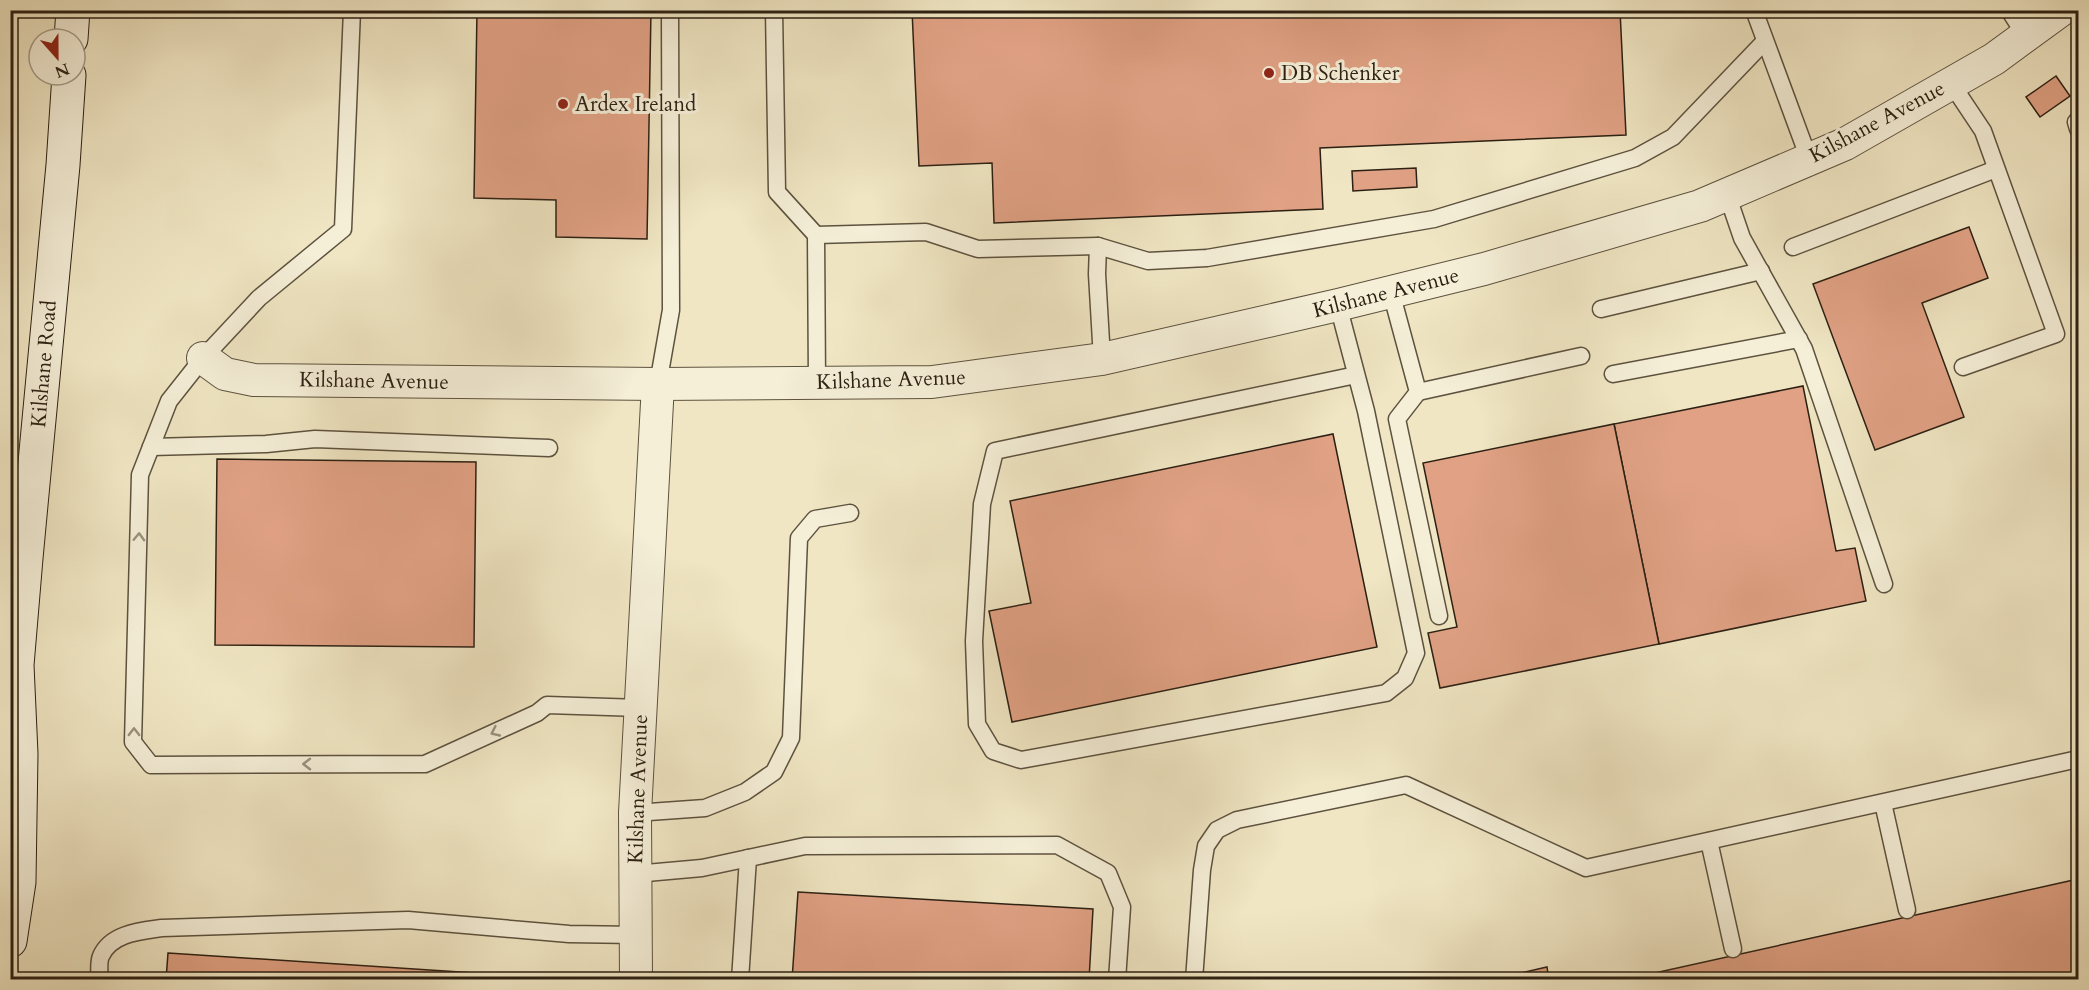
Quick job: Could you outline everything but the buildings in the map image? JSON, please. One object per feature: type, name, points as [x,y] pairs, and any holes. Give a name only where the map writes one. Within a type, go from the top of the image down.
[{"type":"street","points":[[72,27],[73,10]]},
{"type":"street","name":"Kilshane Avenue","points":[[203,358],[225,374],[254,380],[658,384],[932,382],[1102,359],[1495,266],[1700,206],[1845,144],[1994,59],[2017,23],[2061,10]]},
{"type":"street","name":"Kilshane Road","points":[[10,941],[19,882],[21,754],[17,665],[68,87]]},
{"type":"street","name":"Kilshane Avenue","points":[[636,980],[634,813],[658,384]]},
{"type":"lane","points":[[352,10],[343,229],[259,298],[203,358],[169,401],[140,475],[133,742],[151,765],[425,764],[537,713],[547,705],[640,708]]},
{"type":"lane","points":[[658,384],[671,310],[670,10]]},
{"type":"lane","points":[[774,10],[777,192],[816,235],[817,383]]},
{"type":"lane","points":[[1754,10],[1809,159]]},
{"type":"lane","points":[[816,235],[926,232],[978,249],[1098,246],[1148,261],[1207,258],[1434,219],[1635,158],[1673,137],[1764,42]]},
{"type":"lane","points":[[1951,83],[1983,130],[2056,334],[1963,367]]},
{"type":"lane","points":[[2079,120],[2076,122],[2079,129]]},
{"type":"lane","points":[[1793,247],[1996,169]]},
{"type":"lane","points":[[1727,194],[1742,238],[1799,339],[1808,360],[1884,584]]},
{"type":"lane","points":[[1098,246],[1102,359]]},
{"type":"lane","points":[[1601,309],[1761,271]]},
{"type":"lane","points":[[1391,292],[1418,392]]},
{"type":"lane","points":[[1338,305],[1366,411],[1416,653],[1405,678],[1386,693],[1021,760],[993,750],[977,724],[974,641],[982,504],[995,451],[1356,375]]},
{"type":"lane","points":[[1613,374],[1799,339]]},
{"type":"lane","points":[[1439,616],[1397,419],[1418,392],[1581,356]]},
{"type":"lane","points":[[151,447],[266,444],[315,439],[549,448]]},
{"type":"lane","points":[[634,813],[705,808],[745,792],[774,772],[791,738],[799,538],[815,519],[850,513]]},
{"type":"lane","points":[[1194,980],[1202,870],[1206,846],[1217,830],[1237,820],[1406,784],[1586,868],[2079,759]]},
{"type":"lane","points":[[1883,802],[1907,910]]},
{"type":"lane","points":[[1709,841],[1733,949]]},
{"type":"lane","points":[[635,874],[702,868],[805,846],[1057,845],[1108,873],[1122,907],[1117,980]]},
{"type":"lane","points":[[740,980],[748,858]]},
{"type":"lane","points":[[99,980],[100,956],[115,940],[132,932],[162,928],[408,920],[569,934],[636,935]]},
{"type":"place","name":"DB Schenker","points":[[1269,73]]},
{"type":"place","name":"Ardex Ireland","points":[[563,104]]}]
